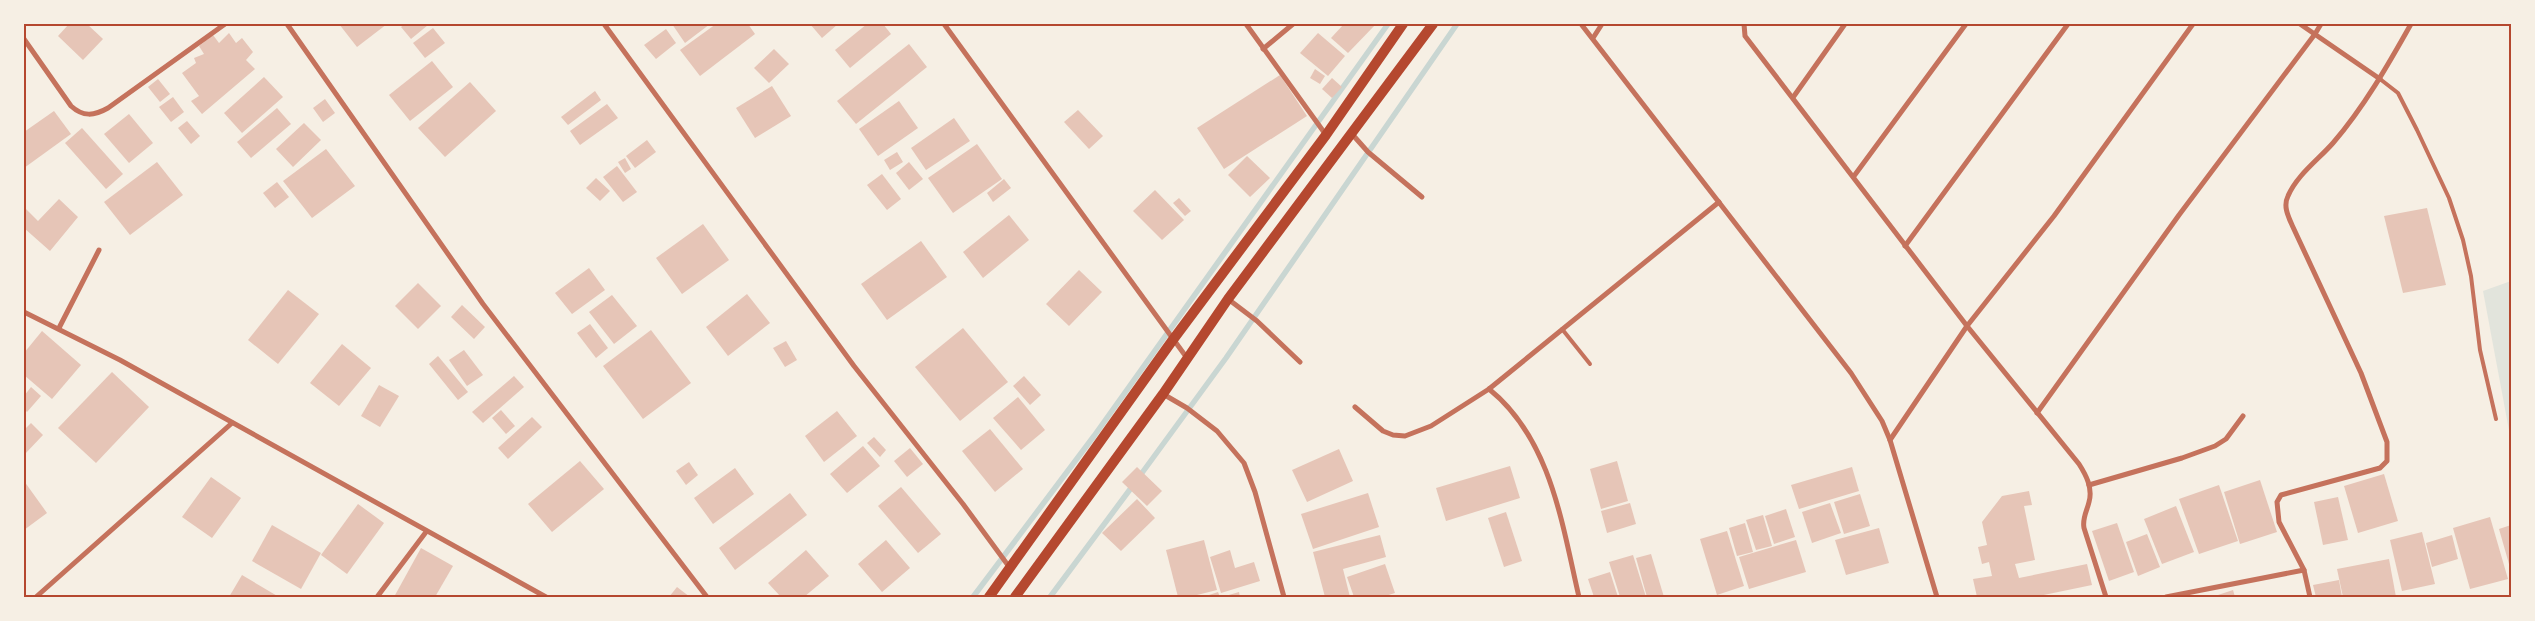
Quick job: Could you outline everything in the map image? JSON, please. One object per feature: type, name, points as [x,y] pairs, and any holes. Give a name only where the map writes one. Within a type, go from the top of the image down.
[{"type":"main road","points":[[989,597],[1172,341],[1326,135],[1403,24]]},
{"type":"main road","points":[[1015,597],[1163,394],[1228,299],[1433,24]]},
{"type":"street","points":[[24,39],[70,106],[77,111],[90,115],[108,108],[225,24]]},
{"type":"street","points":[[287,24],[483,304],[707,597]]},
{"type":"street","points":[[604,24],[854,366],[963,504],[1010,569]]},
{"type":"street","points":[[944,24],[1014,118],[1172,341],[1187,358]]},
{"type":"street","points":[[1246,24],[1326,135]]},
{"type":"street","points":[[1263,49],[1293,24]]},
{"type":"street","points":[[1581,24],[1851,373],[1882,421],[1890,440],[1938,597]]},
{"type":"street","points":[[1593,38],[1602,24]]},
{"type":"street","points":[[1744,24],[1745,36],[1794,96],[1967,326],[2079,464],[2089,485],[2090,497],[2083,525],[2106,597]]},
{"type":"street","points":[[1794,96],[1846,24]]},
{"type":"street","points":[[1854,176],[1966,24]]},
{"type":"street","points":[[1905,246],[2068,24]]},
{"type":"street","points":[[1890,440],[1967,326],[2054,216],[2193,24]]},
{"type":"street","points":[[2300,24],[2380,78]]},
{"type":"street","points":[[2037,413],[2179,215],[2321,24]]},
{"type":"street","points":[[2310,597],[2304,570],[2279,522],[2277,502],[2281,495],[2380,468],[2386,461],[2387,442],[2361,373],[2292,225],[2286,204],[2287,197],[2300,178],[2333,143],[2380,78],[2411,24]]},
{"type":"street","points":[[1352,134],[1368,152],[1422,197]]},
{"type":"street","points":[[1355,407],[1383,431],[1405,436],[1431,426],[1489,389],[1720,202]]},
{"type":"street","points":[[60,328],[99,250]]},
{"type":"street","points":[[1228,299],[1249,314],[1300,362]]},
{"type":"street","points":[[24,312],[60,328],[120,360],[426,532],[546,597]]},
{"type":"street","points":[[1489,389],[1507,404],[1528,431],[1543,464],[1556,501],[1578,597]]},
{"type":"street","points":[[1163,394],[1187,408],[1230,444],[1239,455],[1249,472],[1284,597]]},
{"type":"street","points":[[2089,485],[2182,458],[2215,446],[2226,439],[2243,416]]},
{"type":"street","points":[[36,597],[232,424]]},
{"type":"street","points":[[377,597],[426,532]]},
{"type":"street","points":[[2166,597],[2304,570]]},
{"type":"lane","points":[[2380,78],[2398,93],[2449,198],[2472,276],[2480,350],[2496,419]]},
{"type":"lane","points":[[1562,329],[1590,364]]},
{"type":"shaded area","points":[[2511,281],[2511,441],[2483,291]]},
{"type":"building","points":[[69,24],[87,24],[103,39],[83,60],[58,36]]},
{"type":"building","points":[[339,24],[387,24],[357,47]]},
{"type":"building","points":[[405,24],[428,25],[411,39],[401,27]]},
{"type":"building","points":[[672,24],[710,24],[685,43]]},
{"type":"building","points":[[716,24],[748,24],[755,34],[700,76],[680,50]]},
{"type":"building","points":[[810,24],[838,24],[822,38]]},
{"type":"building","points":[[867,24],[883,24],[891,34],[850,68],[835,50]]},
{"type":"building","points":[[1344,24],[1376,24],[1348,53],[1331,38]]},
{"type":"building","points":[[433,28],[445,43],[425,58],[413,43]]},
{"type":"building","points":[[666,29],[676,43],[656,59],[644,45]]},
{"type":"building","points":[[229,33],[236,43],[242,38],[253,52],[246,60],[255,69],[202,114],[191,101],[199,96],[182,73],[196,63],[194,58],[204,54],[199,46],[213,35],[219,43]]},
{"type":"building","points":[[1318,33],[1345,56],[1328,76],[1300,53]]},
{"type":"building","points":[[909,44],[927,67],[856,124],[837,101]]},
{"type":"building","points":[[774,49],[789,64],[769,83],[754,68]]},
{"type":"building","points":[[432,61],[453,87],[410,121],[389,95]]},
{"type":"building","points":[[1315,69],[1325,76],[1320,84],[1310,78]]},
{"type":"building","points":[[1280,75],[1307,116],[1224,169],[1197,128]]},
{"type":"building","points":[[264,77],[283,97],[242,133],[224,113]]},
{"type":"building","points":[[1332,78],[1342,87],[1332,98],[1322,89]]},
{"type":"building","points":[[158,79],[170,94],[160,102],[148,87]]},
{"type":"building","points":[[470,82],[496,111],[445,157],[418,128]]},
{"type":"building","points":[[772,86],[791,116],[755,138],[736,108]]},
{"type":"building","points":[[595,91],[601,100],[568,125],[561,117]]},
{"type":"building","points":[[173,97],[184,112],[171,122],[159,107]]},
{"type":"building","points":[[325,99],[335,113],[323,122],[313,108]]},
{"type":"building","points":[[899,101],[918,128],[878,156],[859,129]]},
{"type":"building","points":[[607,104],[618,118],[580,145],[570,131]]},
{"type":"building","points":[[277,108],[291,124],[251,158],[237,142]]},
{"type":"building","points":[[1078,110],[1103,136],[1089,149],[1064,122]]},
{"type":"building","points":[[54,111],[71,134],[24,168],[24,132]]},
{"type":"building","points":[[129,114],[153,143],[129,163],[104,134]]},
{"type":"building","points":[[954,118],[970,141],[926,170],[911,148]]},
{"type":"building","points":[[187,121],[200,136],[191,144],[178,128]]},
{"type":"building","points":[[304,123],[321,140],[293,167],[276,149]]},
{"type":"building","points":[[82,128],[123,174],[106,189],[65,143]]},
{"type":"building","points":[[647,140],[656,152],[635,168],[626,156]]},
{"type":"building","points":[[977,144],[1002,179],[953,213],[928,178]]},
{"type":"building","points":[[326,149],[355,186],[312,218],[283,181]]},
{"type":"building","points":[[897,152],[903,162],[890,170],[884,160]]},
{"type":"building","points":[[1247,156],[1270,178],[1250,197],[1228,175]]},
{"type":"building","points":[[625,158],[631,169],[625,173],[618,162]]},
{"type":"building","points":[[157,162],[183,195],[130,235],[104,202]]},
{"type":"building","points":[[909,162],[923,179],[909,190],[896,173]]},
{"type":"building","points":[[617,166],[637,192],[623,202],[603,177]]},
{"type":"building","points":[[882,174],[901,199],[887,210],[867,185]]},
{"type":"building","points":[[596,178],[610,191],[600,201],[586,188]]},
{"type":"building","points":[[1004,179],[1011,188],[993,202],[987,193]]},
{"type":"building","points":[[277,182],[289,197],[275,208],[263,193]]},
{"type":"building","points":[[1155,190],[1184,220],[1162,240],[1133,211]]},
{"type":"building","points":[[1179,198],[1191,211],[1185,216],[1173,203]]},
{"type":"building","points":[[59,199],[78,217],[50,251],[24,228],[24,207],[38,221]]},
{"type":"building","points":[[2427,208],[2446,285],[2403,293],[2384,216]]},
{"type":"building","points":[[1009,215],[1029,240],[983,278],[963,252]]},
{"type":"building","points":[[703,224],[729,260],[682,294],[656,258]]},
{"type":"building","points":[[921,241],[947,277],[887,320],[861,284]]},
{"type":"building","points":[[589,268],[605,290],[572,314],[555,293]]},
{"type":"building","points":[[1079,270],[1102,292],[1069,326],[1046,304]]},
{"type":"building","points":[[418,283],[441,306],[418,329],[395,306]]},
{"type":"building","points":[[288,290],[319,314],[278,364],[248,340]]},
{"type":"building","points":[[747,294],[770,323],[728,356],[706,327]]},
{"type":"building","points":[[612,295],[637,326],[614,344],[589,312]]},
{"type":"building","points":[[462,305],[485,327],[474,339],[451,317]]},
{"type":"building","points":[[590,324],[608,348],[596,358],[577,333]]},
{"type":"building","points":[[963,328],[1008,382],[960,421],[915,367]]},
{"type":"building","points":[[651,330],[691,383],[643,419],[603,366]]},
{"type":"building","points":[[42,331],[81,365],[52,399],[24,375],[24,353]]},
{"type":"building","points":[[786,341],[797,360],[785,367],[773,348]]},
{"type":"building","points":[[342,344],[371,368],[339,406],[310,383]]},
{"type":"building","points":[[464,350],[483,375],[467,386],[449,360]]},
{"type":"building","points":[[438,356],[468,392],[458,400],[429,364]]},
{"type":"building","points":[[112,372],[149,407],[96,463],[58,428]]},
{"type":"building","points":[[514,376],[524,387],[483,423],[472,412]]},
{"type":"building","points":[[1024,376],[1041,395],[1030,405],[1013,386]]},
{"type":"building","points":[[379,385],[399,396],[380,427],[361,416]]},
{"type":"building","points":[[31,387],[41,396],[27,412],[24,409],[24,396]]},
{"type":"building","points":[[1018,397],[1045,430],[1021,450],[993,418]]},
{"type":"building","points":[[501,410],[515,426],[506,434],[492,418]]},
{"type":"building","points":[[837,411],[857,436],[824,462],[805,436]]},
{"type":"building","points":[[532,417],[542,427],[508,459],[498,448]]},
{"type":"building","points":[[31,423],[43,435],[24,455],[24,430]]},
{"type":"building","points":[[990,429],[1023,469],[995,492],[962,451]]},
{"type":"building","points":[[874,437],[886,450],[880,457],[867,443]]},
{"type":"building","points":[[863,446],[880,466],[847,493],[830,474]]},
{"type":"building","points":[[910,448],[923,464],[907,477],[894,461]]},
{"type":"building","points":[[1339,449],[1353,481],[1307,502],[1292,470]]},
{"type":"building","points":[[580,461],[604,489],[552,532],[528,504]]},
{"type":"building","points":[[1617,461],[1628,501],[1601,509],[1590,469]]},
{"type":"building","points":[[689,462],[698,475],[686,485],[676,471]]},
{"type":"building","points":[[1510,466],[1520,498],[1446,521],[1436,488]]},
{"type":"building","points":[[1137,467],[1162,491],[1147,506],[1122,482]]},
{"type":"building","points":[[1852,467],[1859,491],[1799,509],[1791,485]]},
{"type":"building","points":[[735,468],[754,494],[713,524],[694,498]]},
{"type":"building","points":[[2384,474],[2398,521],[2358,533],[2344,486]]},
{"type":"building","points":[[211,477],[241,498],[212,538],[182,517]]},
{"type":"building","points":[[2260,480],[2277,532],[2240,544],[2224,492]]},
{"type":"building","points":[[24,481],[47,513],[24,530]]},
{"type":"building","points":[[2219,485],[2238,541],[2199,554],[2179,499]]},
{"type":"building","points":[[901,487],[941,534],[918,553],[878,506]]},
{"type":"building","points":[[2029,491],[2032,505],[2024,506],[2035,560],[2015,564],[2019,578],[2087,564],[2092,585],[2034,597],[1977,597],[1973,579],[1992,576],[1989,562],[1982,564],[1978,547],[1987,545],[1982,522],[2002,496]]},
{"type":"building","points":[[790,493],[807,515],[735,570],[719,548]]},
{"type":"building","points":[[1368,493],[1379,527],[1313,549],[1301,514]]},
{"type":"building","points":[[1860,494],[1870,526],[1844,534],[1834,502]]},
{"type":"building","points":[[2338,497],[2348,540],[2323,545],[2314,502]]},
{"type":"building","points":[[1137,499],[1155,518],[1121,551],[1102,533]]},
{"type":"building","points":[[1630,503],[1636,524],[1607,533],[1601,511]]},
{"type":"building","points":[[1830,503],[1841,533],[1812,543],[1802,512]]},
{"type":"building","points":[[358,504],[384,523],[347,574],[321,555]]},
{"type":"building","points":[[2176,506],[2194,552],[2162,564],[2144,519]]},
{"type":"building","points":[[1786,509],[1795,537],[1774,544],[1765,516]]},
{"type":"building","points":[[1506,512],[1522,561],[1504,567],[1488,518]]},
{"type":"building","points":[[1763,515],[1772,546],[1756,550],[1746,520]]},
{"type":"building","points":[[2490,517],[2508,579],[2470,589],[2453,528]]},
{"type":"building","points":[[1745,523],[1753,552],[1737,556],[1729,528]]},
{"type":"building","points":[[2117,523],[2134,572],[2109,581],[2092,531]]},
{"type":"building","points":[[272,525],[321,553],[301,589],[252,561]]},
{"type":"building","points":[[2511,525],[2511,571],[2499,529]]},
{"type":"building","points":[[1879,528],[1889,563],[1846,575],[1835,540]]},
{"type":"building","points":[[1727,531],[1744,586],[1717,595],[1700,539]]},
{"type":"building","points":[[2422,532],[2435,584],[2402,591],[2390,540]]},
{"type":"building","points":[[2147,534],[2160,567],[2138,576],[2126,542]]},
{"type":"building","points":[[1380,535],[1386,557],[1343,569],[1350,597],[1325,597],[1313,552]]},
{"type":"building","points":[[2452,535],[2458,559],[2432,567],[2426,543]]},
{"type":"building","points":[[886,540],[910,568],[882,592],[858,564]]},
{"type":"building","points":[[1204,540],[1217,590],[1189,597],[1178,597],[1166,550]]},
{"type":"building","points":[[1796,540],[1806,572],[1749,589],[1739,557]]},
{"type":"building","points":[[421,548],[453,566],[435,597],[394,597]]},
{"type":"building","points":[[806,550],[829,576],[804,597],[781,597],[768,583]]},
{"type":"building","points":[[1230,550],[1235,568],[1254,562],[1260,581],[1221,593],[1210,557]]},
{"type":"building","points":[[1651,554],[1664,597],[1647,597],[1636,558]]},
{"type":"building","points":[[1633,555],[1646,597],[1620,597],[1609,562]]},
{"type":"building","points":[[2389,559],[2396,597],[2343,597],[2337,569]]},
{"type":"building","points":[[1385,564],[1395,593],[1382,597],[1354,597],[1347,577]]},
{"type":"building","points":[[1610,572],[1618,597],[1594,597],[1588,579]]},
{"type":"building","points":[[242,575],[279,597],[229,597]]},
{"type":"building","points":[[2339,580],[2342,597],[2316,597],[2313,585]]},
{"type":"building","points":[[677,587],[690,597],[669,597]]},
{"type":"building","points":[[2233,590],[2235,597],[2212,597]]},
{"type":"building","points":[[1218,592],[1220,597],[1203,597]]},
{"type":"building","points":[[1239,592],[1240,597],[1222,597]]},
{"type":"waterway","points":[[973,597],[1094,436],[1388,24]]},
{"type":"waterway","points":[[1139,477],[1226,358],[1457,24]]},
{"type":"waterway","points":[[1050,597],[1134,484]]}]
